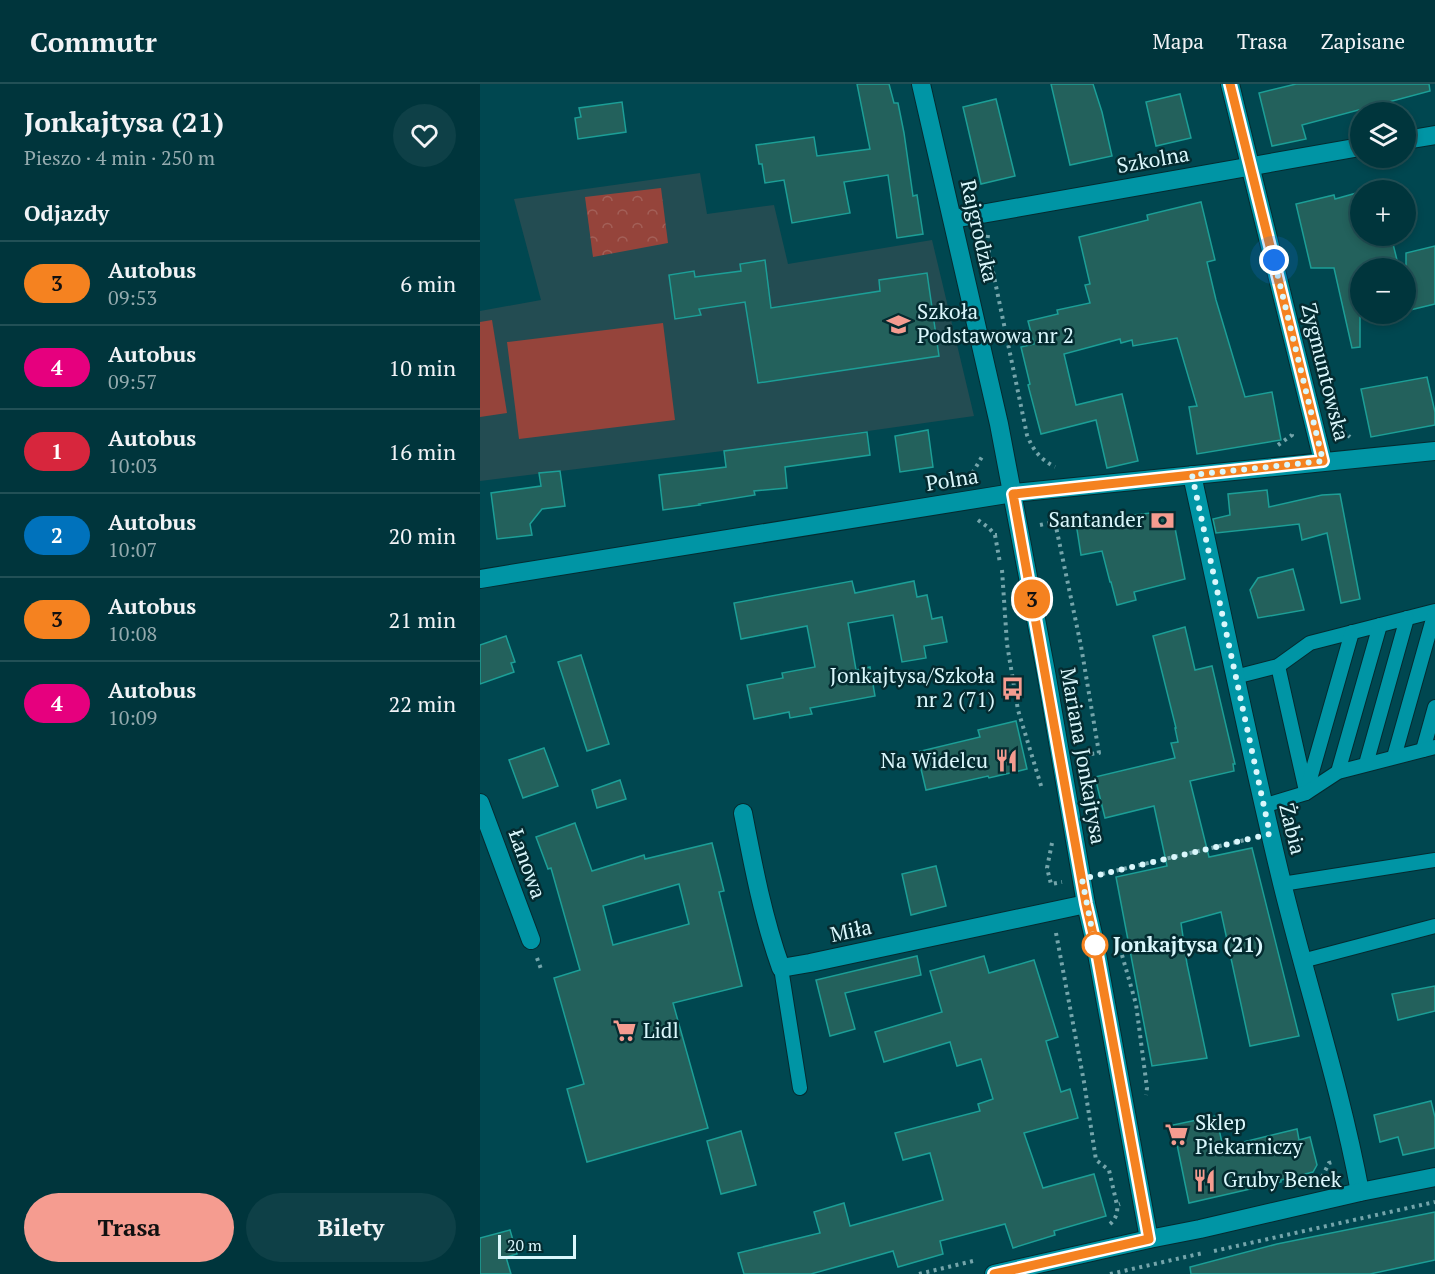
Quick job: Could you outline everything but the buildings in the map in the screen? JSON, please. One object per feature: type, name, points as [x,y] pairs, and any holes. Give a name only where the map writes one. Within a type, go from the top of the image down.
[{"type":"street","name":"Rajgrodzka","points":[[921,84],[999,423],[1013,494]]},
{"type":"street","name":"Zygmuntowska","points":[[1230,84],[1323,461]]},
{"type":"street","points":[[1416,138],[1435,135]]},
{"type":"street","name":"Szkolna","points":[[953,219],[1350,149]]},
{"type":"street","name":"Polna","points":[[480,579],[1013,494],[1435,451]]},
{"type":"street","name":"Żabia","points":[[1192,475],[1263,806],[1353,1155],[1360,1192]]},
{"type":"street","name":"Mariana Jonkajtysa","points":[[1013,494],[1086,904],[1149,1239]]},
{"type":"street","name":"Łanowa","points":[[480,803],[531,940]]},
{"type":"street","points":[[743,813],[756,879],[781,968]]},
{"type":"street","name":"Miła","points":[[781,968],[1086,904]]},
{"type":"street","points":[[994,1274],[1435,1177]]},
{"type":"lane","points":[[1235,677],[1278,666],[1310,643],[1435,612],[1394,758]]},
{"type":"lane","points":[[1366,765],[1407,618]]},
{"type":"lane","points":[[1338,772],[1380,626]]},
{"type":"lane","points":[[1306,793],[1352,632]]},
{"type":"lane","points":[[1278,666],[1306,793]]},
{"type":"lane","points":[[1263,806],[1306,793],[1338,772],[1429,748],[1435,707]]},
{"type":"lane","points":[[1282,884],[1435,860]]},
{"type":"lane","points":[[1302,961],[1435,926]]},
{"type":"lane","points":[[781,968],[800,1088]]},
{"type":"path","points":[[990,212],[995,229],[988,236],[987,243],[1028,435],[1033,449],[1050,465],[1061,470]]},
{"type":"path","points":[[1274,447],[1292,435],[1291,417],[1312,411]]},
{"type":"path","points":[[995,535],[1002,572],[1007,644],[1017,710],[1045,798]]},
{"type":"path","points":[[1050,832],[1052,844],[1047,868],[1051,884],[1082,879],[1270,834]]},
{"type":"path","points":[[1110,1274],[1435,1202]]},
{"type":"shaded area","points":[[700,173],[707,214],[774,205],[788,264],[932,240],[974,416],[747,448],[480,481],[480,311],[541,300],[514,199]]},
{"type":"green space","points":[[661,188],[668,243],[593,257],[585,197]]},
{"type":"green space","points":[[492,320],[507,413],[480,417],[480,322]]},
{"type":"green space","points":[[663,323],[675,420],[519,439],[507,342]]},
{"type":"bus line","name":"3","points":[[994,1274],[1149,1239],[1086,904],[1013,494],[1323,461],[1230,84]]},
{"type":"place","name":"Szkoła Podstawowa nr 2","points":[[899,324]]},
{"type":"place","name":"Santander","points":[[1162,520]]},
{"type":"place","name":"Jonkajtysa/Szkoła nr 2 (71)","points":[[1013,688]]},
{"type":"place","name":"Na Widelcu","points":[[1006,761]]},
{"type":"place","name":"Jonkajtysa (21)","points":[[1095,945]]},
{"type":"place","name":"Lidl","points":[[625,1031]]},
{"type":"place","name":"Sklep Piekarniczy","points":[[1177,1135]]},
{"type":"place","name":"Gruby Benek","points":[[1205,1180]]},
{"type":"route","points":[[1095,945],[1082,879],[1270,834],[1192,475],[1323,461],[1274,260]]}]
